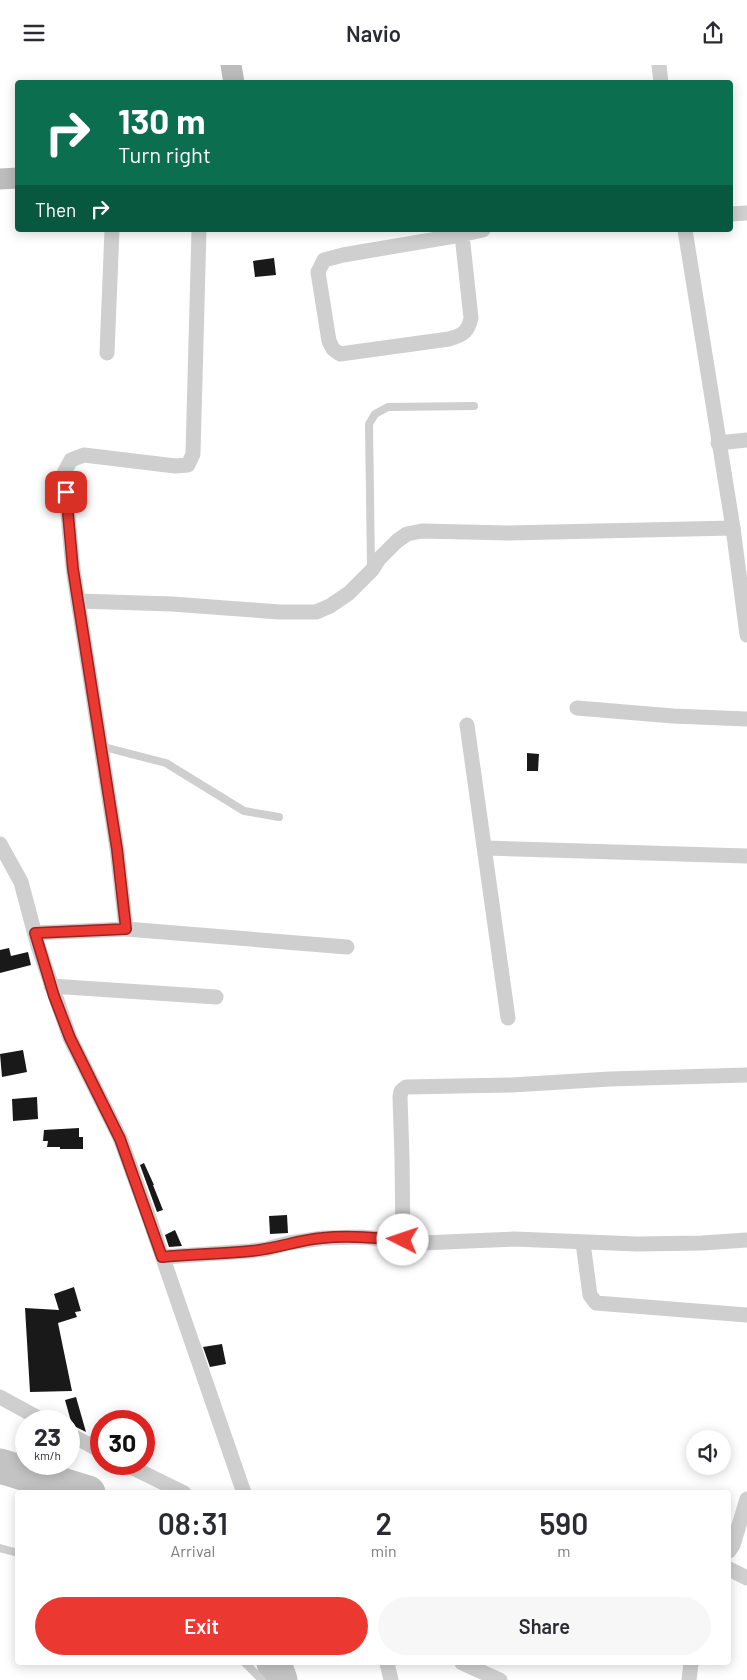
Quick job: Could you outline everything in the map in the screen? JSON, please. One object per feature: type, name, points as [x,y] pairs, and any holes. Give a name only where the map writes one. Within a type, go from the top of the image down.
[{"type":"street","points":[[231,65],[234,80]]},
{"type":"street","points":[[659,65],[661,80]]},
{"type":"street","points":[[0,179],[15,178]]},
{"type":"street","points":[[733,214],[747,213]]},
{"type":"street","points":[[107,353],[112,232]]},
{"type":"street","points":[[126,929],[117,849],[73,569],[64,473],[71,460],[84,455],[175,466],[188,465],[192,454],[199,232]]},
{"type":"street","points":[[462,235],[471,318],[468,328],[463,335],[449,339],[340,354],[333,349],[329,341],[318,272],[324,260],[474,232]]},
{"type":"street","points":[[685,232],[733,528],[747,635]]},
{"type":"street","points":[[718,443],[747,440]]},
{"type":"street","points":[[78,601],[172,604],[279,612],[316,612],[330,606],[349,593],[372,570],[379,559],[407,534],[422,531],[508,533],[733,528]]},
{"type":"street","points":[[577,708],[673,716],[747,719]]},
{"type":"street","points":[[467,725],[508,1018]]},
{"type":"street","points":[[0,844],[21,882],[51,986],[70,1038],[120,1139],[243,1490]]},
{"type":"street","points":[[485,848],[747,856]]},
{"type":"street","points":[[35,933],[126,929],[347,947]]},
{"type":"street","points":[[51,986],[216,997]]},
{"type":"street","points":[[403,1240],[400,1097],[401,1091],[406,1087],[512,1085],[747,1075]]},
{"type":"street","points":[[162,1257],[250,1251],[323,1238],[361,1237],[422,1243],[514,1239],[583,1243],[684,1243],[747,1240]]},
{"type":"street","points":[[583,1243],[590,1295],[596,1303],[747,1315]]},
{"type":"street","points":[[0,1397],[24,1410]]},
{"type":"street","points":[[147,1475],[178,1490]]},
{"type":"street","points":[[731,1548],[747,1499]]},
{"type":"street","points":[[731,1570],[747,1578]]},
{"type":"street","points":[[388,1665],[391,1680]]},
{"type":"street","points":[[466,1665],[500,1680]]},
{"type":"street","points":[[689,1680],[691,1665]]},
{"type":"lane","points":[[372,570],[369,424],[375,414],[388,407],[474,406]]},
{"type":"lane","points":[[100,746],[166,763],[244,811],[279,817]]},
{"type":"lane","points":[[0,1548],[15,1552]]},
{"type":"lane","points":[[248,1665],[262,1680]]},
{"type":"building","points":[[274,258],[276,275],[255,277],[253,261]]},
{"type":"building","points":[[527,753],[539,754],[538,771],[527,771]]},
{"type":"building","points":[[9,948],[11,956],[28,952],[31,965],[0,973],[0,950]]},
{"type":"building","points":[[23,1050],[27,1072],[2,1077],[0,1054]]},
{"type":"building","points":[[37,1097],[38,1119],[13,1121],[12,1099]]},
{"type":"building","points":[[79,1128],[79,1137],[83,1137],[83,1149],[47,1147],[48,1141],[43,1141],[44,1130]]},
{"type":"building","points":[[144,1163],[163,1210],[157,1212],[140,1165]]},
{"type":"building","points":[[287,1215],[288,1233],[270,1234],[269,1216]]},
{"type":"building","points":[[175,1230],[182,1246],[169,1247],[165,1235]]},
{"type":"building","points":[[74,1287],[81,1311],[75,1312],[77,1317],[58,1323],[72,1391],[30,1392],[25,1308],[59,1310],[54,1294]]},
{"type":"building","points":[[222,1344],[226,1364],[210,1367],[203,1347]]},
{"type":"building","points":[[76,1397],[80,1410],[68,1410],[65,1400]]},
{"type":"building","points":[[80,1411],[86,1432],[80,1429]]},
{"type":"taxiway","points":[[0,1466],[78,1490]]},
{"type":"taxiway","points":[[275,1665],[280,1680]]},
{"type":"route","points":[[66,492],[73,569],[117,849],[126,929],[35,933],[54,996],[70,1038],[120,1139],[162,1257],[250,1251],[323,1238],[361,1237],[403,1240]]}]
